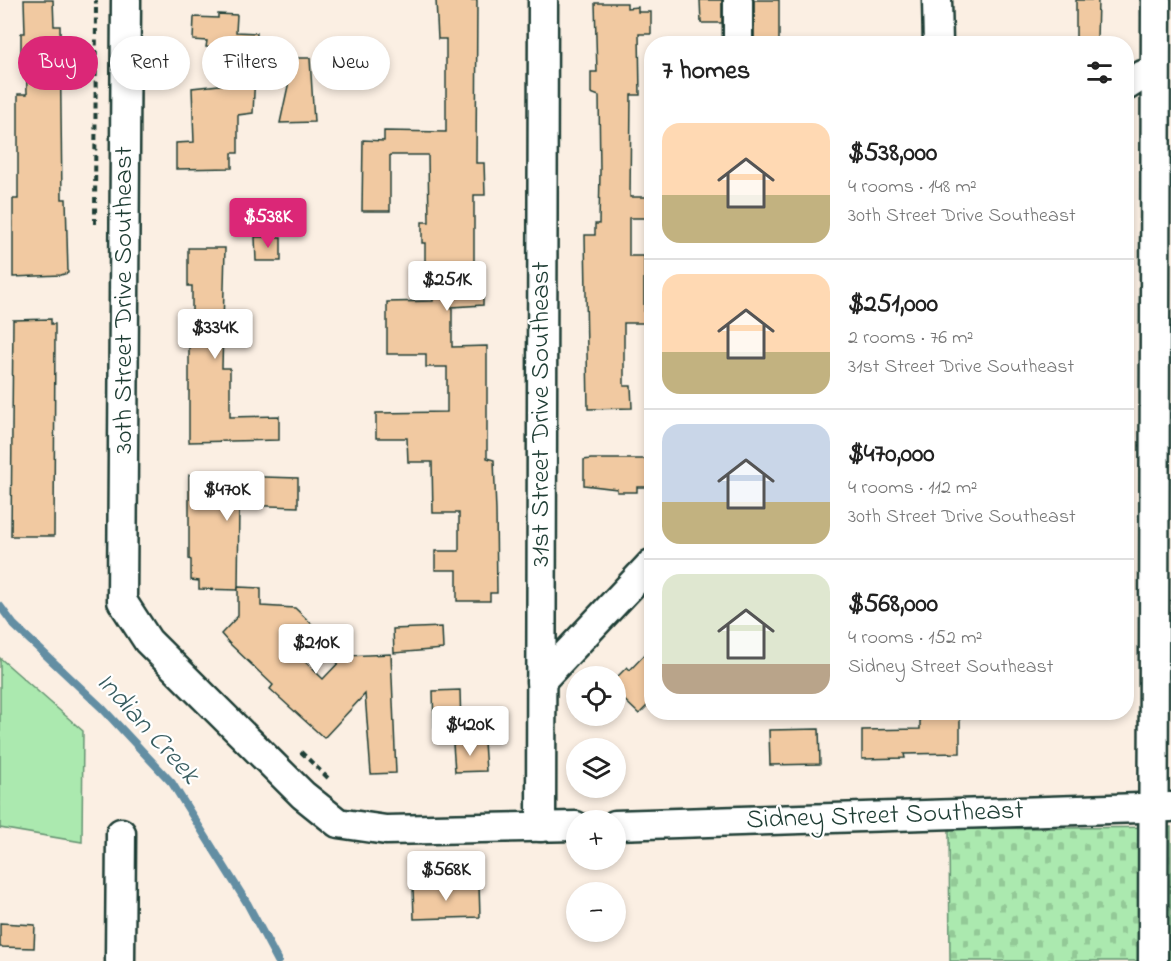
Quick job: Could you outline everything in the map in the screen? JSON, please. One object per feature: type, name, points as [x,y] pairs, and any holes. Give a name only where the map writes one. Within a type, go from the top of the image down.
[{"type":"street","name":"30th Street Drive Southeast","points":[[126,0],[122,601],[148,641],[303,795],[338,823],[386,830],[541,827]]},
{"type":"street","name":"31st Street Drive Southeast","points":[[541,827],[543,0]]},
{"type":"street","points":[[738,0],[738,36]]},
{"type":"street","points":[[937,0],[938,36]]},
{"type":"street","points":[[1153,961],[1163,807],[1163,268],[1155,71],[1156,0]]},
{"type":"street","points":[[1134,81],[1155,71]]},
{"type":"street","points":[[541,681],[644,571]]},
{"type":"street","name":"Sidney Street Southeast","points":[[626,825],[1163,807]]},
{"type":"street","points":[[541,827],[566,826]]},
{"type":"street","points":[[120,833],[120,961]]},
{"type":"path","points":[[297,748],[332,781]]},
{"type":"green space","points":[[0,658],[83,731],[82,842],[0,828]]},
{"type":"green space","points":[[1171,827],[1171,961],[950,961],[949,829]]},
{"type":"building","points":[[24,0],[53,0],[54,26],[60,26],[60,36],[21,36],[21,33],[25,33]]},
{"type":"building","points":[[436,0],[477,0],[476,163],[484,163],[485,195],[474,195],[474,286],[483,286],[483,305],[452,307],[452,347],[487,346],[487,458],[494,460],[497,593],[490,593],[490,601],[457,601],[457,570],[435,570],[435,551],[459,551],[459,513],[433,513],[432,462],[408,462],[407,438],[376,438],[376,413],[447,412],[447,367],[426,367],[426,354],[387,354],[387,302],[433,301],[432,264],[425,264],[425,243],[422,243],[422,222],[429,222],[428,155],[390,155],[390,211],[362,211],[363,140],[384,141],[384,131],[446,132],[446,39],[438,39]]},
{"type":"building","points":[[700,0],[722,0],[722,23],[701,23]]},
{"type":"building","points":[[754,0],[779,0],[779,36],[754,36]]},
{"type":"building","points":[[1076,0],[1098,0],[1097,36],[1076,36]]},
{"type":"building","points":[[595,3],[627,3],[627,8],[638,7],[638,12],[651,12],[651,34],[639,34],[640,95],[631,95],[630,197],[644,197],[644,218],[629,218],[629,256],[644,256],[644,323],[624,323],[624,386],[631,386],[632,408],[588,409],[585,235],[595,235],[595,224],[599,224],[599,96],[591,93],[591,72],[597,72]]},
{"type":"building","points":[[218,14],[237,15],[236,32],[257,33],[257,36],[202,36],[202,41],[193,40],[194,17],[218,18]]},
{"type":"building","points":[[299,58],[310,58],[314,122],[280,123],[287,90],[299,90]]},
{"type":"building","points":[[192,88],[254,90],[253,113],[238,115],[238,153],[232,153],[232,168],[176,169],[176,143],[194,142]]},
{"type":"building","points":[[27,90],[61,90],[62,199],[66,199],[68,273],[61,275],[13,277],[13,199],[18,199],[18,94],[27,94]]},
{"type":"building","points":[[255,237],[281,237],[281,261],[256,261]]},
{"type":"building","points":[[188,248],[225,248],[222,368],[230,368],[230,417],[279,416],[279,440],[189,442],[189,335],[192,335],[192,286],[188,286]]},
{"type":"building","points":[[51,319],[51,324],[55,324],[54,536],[11,536],[13,320]]},
{"type":"building","points":[[644,459],[644,487],[637,487],[637,492],[617,492],[617,489],[584,485],[584,460]]},
{"type":"building","points":[[189,475],[298,478],[298,507],[239,505],[238,590],[199,589],[199,581],[191,580]]},
{"type":"building","points":[[238,587],[261,588],[261,606],[295,608],[317,629],[295,652],[323,679],[345,656],[391,654],[396,773],[371,774],[365,694],[324,738],[270,689],[273,685],[221,634],[238,616]]},
{"type":"building","points":[[442,627],[443,649],[394,653],[393,629]]},
{"type":"building","points":[[644,655],[644,709],[639,714],[626,702],[627,667],[630,670]]},
{"type":"building","points":[[460,690],[461,726],[434,727],[433,691]]},
{"type":"building","points":[[920,720],[960,720],[960,753],[904,754],[905,758],[862,759],[862,730],[920,729]]},
{"type":"building","points":[[819,729],[820,764],[770,765],[769,730]]},
{"type":"building","points":[[484,742],[486,771],[455,772],[453,744]]},
{"type":"building","points":[[479,885],[480,917],[414,919],[413,887]]},
{"type":"building","points":[[0,923],[35,925],[34,948],[0,947]]},
{"type":"waterway","name":"Indian Creek","points":[[0,606],[14,625],[103,709],[172,783],[247,903],[278,961]]}]
